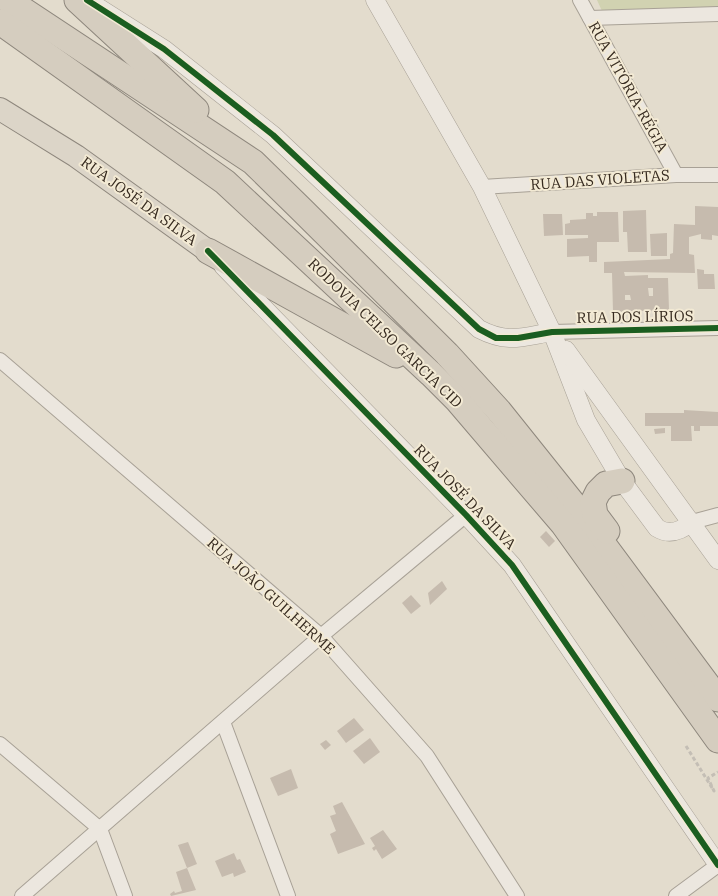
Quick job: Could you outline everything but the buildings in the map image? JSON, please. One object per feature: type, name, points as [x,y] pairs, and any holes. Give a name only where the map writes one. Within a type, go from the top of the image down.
[{"type":"highway","name":"RODOVIA CELSO GARCIA CID","points":[[8,0],[253,162],[447,354],[499,411],[575,506],[718,698]]},
{"type":"highway","points":[[77,0],[253,162]]},
{"type":"highway","name":"RODOVIA CELSO GARCIA CID","points":[[0,22],[225,182],[457,400],[563,524],[718,740]]},
{"type":"highway","name":"RUA JOSÉ DA SILVA","points":[[0,109],[76,156],[208,251]]},
{"type":"highway","points":[[208,251],[430,374]]},
{"type":"highway","points":[[622,481],[606,484],[598,492],[593,502],[595,515],[683,632],[718,698]]},
{"type":"street","points":[[87,0],[164,49],[273,135],[479,329],[496,338],[518,338],[552,332]]},
{"type":"street","points":[[375,0],[482,187],[552,332],[586,420],[622,481],[657,528],[665,533],[676,532],[692,522],[718,515]]},
{"type":"street","name":"RUA VITÓRIA-RÉGIA","points":[[580,0],[676,175]]},
{"type":"street","points":[[590,18],[718,14]]},
{"type":"street","name":"RUA DAS VIOLETAS","points":[[482,187],[676,175],[718,175]]},
{"type":"street","name":"RUA JOSÉ DA SILVA","points":[[208,251],[466,515],[512,565],[718,865]]},
{"type":"street","name":"RUA DOS LÍRIOS","points":[[552,332],[718,328]]},
{"type":"street","points":[[552,332],[718,560]]},
{"type":"street","name":"RUA JOÃO GUILHERME","points":[[0,360],[321,636],[427,756],[517,896]]},
{"type":"street","points":[[22,896],[321,636],[466,515]]},
{"type":"street","points":[[223,722],[288,896]]},
{"type":"street","points":[[0,744],[100,829],[125,896]]},
{"type":"street","points":[[676,896],[718,865]]},
{"type":"path","points":[[686,746],[714,792],[708,778],[718,772]]},
{"type":"green space","points":[[597,0],[718,0],[718,7],[602,11]]},
{"type":"cycle path","points":[[87,0],[164,49],[273,135],[479,329],[496,338],[518,338],[552,332],[718,328]]},
{"type":"cycle path","points":[[208,251],[466,515],[512,565],[718,865]]}]
